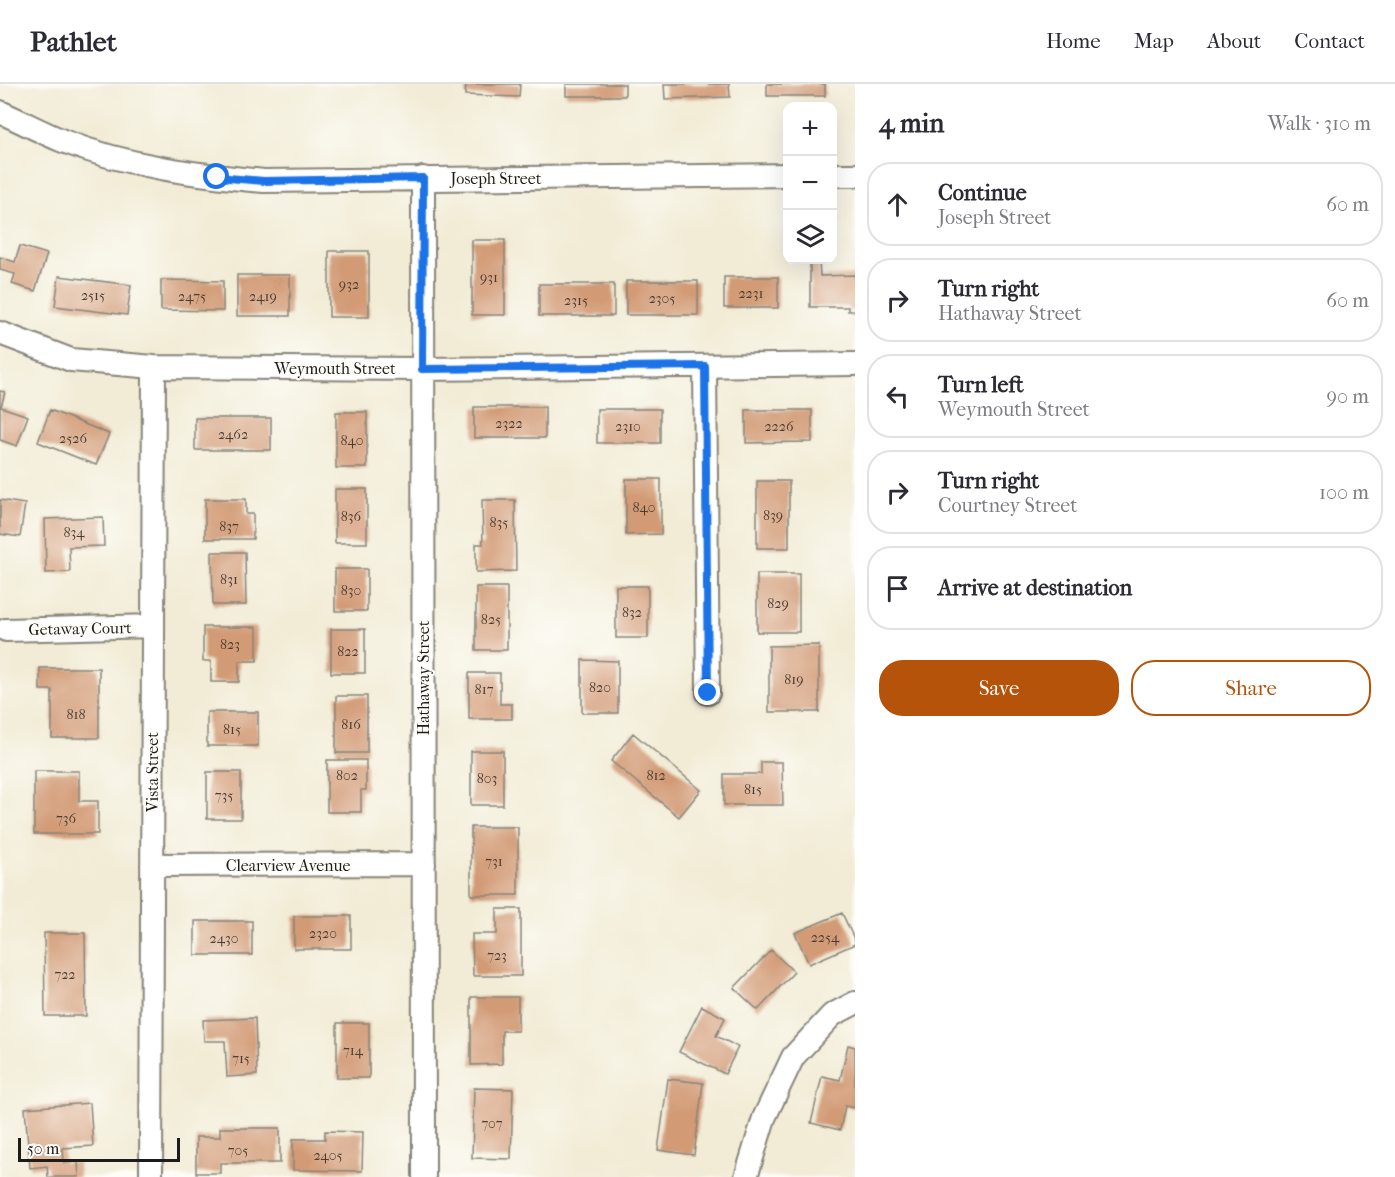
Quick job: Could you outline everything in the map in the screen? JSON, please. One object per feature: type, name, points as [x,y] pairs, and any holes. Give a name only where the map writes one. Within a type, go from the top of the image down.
[{"type":"street","name":"Joseph Street","points":[[0,112],[72,144],[102,154],[161,168],[217,177],[264,181],[783,175]]},
{"type":"street","points":[[837,175],[855,175]]},
{"type":"street","name":"Hathaway Street","points":[[423,178],[424,1177]]},
{"type":"street","name":"Weymouth Street","points":[[0,333],[71,360],[154,367],[422,369],[855,364]]},
{"type":"street","points":[[705,366],[708,693]]},
{"type":"street","name":"Vista Street","points":[[151,1177],[154,367]]},
{"type":"street","name":"Getaway Court","points":[[6,630],[153,626]]},
{"type":"street","name":"Clearview Avenue","points":[[152,865],[424,864]]},
{"type":"street","points":[[746,1177],[764,1118],[793,1057],[831,1015],[855,1003]]},
{"type":"building","points":[[466,84],[520,84],[519,97],[465,95]]},
{"type":"building","points":[[566,84],[625,84],[625,96],[566,96]]},
{"type":"building","points":[[664,84],[729,84],[730,97],[665,99]]},
{"type":"building","points":[[767,84],[825,84],[825,96],[767,96]]},
{"type":"building","points":[[472,240],[505,240],[505,315],[472,315]]},
{"type":"building","points":[[20,246],[47,254],[35,291],[12,284],[15,274],[0,270],[0,257],[15,262]]},
{"type":"building","points":[[329,251],[369,251],[369,317],[329,317]]},
{"type":"building","points":[[810,264],[819,264],[820,276],[855,275],[855,311],[848,311],[848,307],[810,307]]},
{"type":"building","points":[[237,275],[290,275],[290,316],[237,316]]},
{"type":"building","points":[[59,276],[131,285],[127,315],[55,306]]},
{"type":"building","points":[[724,277],[778,277],[778,308],[724,308]]},
{"type":"building","points":[[161,280],[223,281],[223,311],[161,310]]},
{"type":"building","points":[[626,281],[698,281],[698,315],[626,315]]},
{"type":"building","points":[[539,284],[614,284],[614,316],[539,316]]},
{"type":"building","points":[[0,391],[5,392],[1,407],[28,416],[17,446],[0,440]]},
{"type":"building","points":[[474,407],[545,407],[545,438],[474,438]]},
{"type":"building","points":[[597,409],[660,409],[660,443],[597,443]]},
{"type":"building","points":[[50,410],[109,434],[96,465],[38,442]]},
{"type":"building","points":[[746,410],[812,410],[812,442],[746,443]]},
{"type":"building","points":[[336,412],[367,412],[367,468],[336,468]]},
{"type":"building","points":[[195,418],[271,418],[271,450],[195,450]]},
{"type":"building","points":[[626,479],[661,479],[661,534],[626,535]]},
{"type":"building","points":[[757,481],[789,481],[789,548],[757,548]]},
{"type":"building","points":[[335,489],[367,489],[367,543],[335,543]]},
{"type":"building","points":[[205,499],[246,499],[246,514],[253,514],[253,539],[205,539]]},
{"type":"building","points":[[0,500],[25,504],[20,537],[0,534]]},
{"type":"building","points":[[482,500],[515,500],[516,571],[476,572],[476,544],[483,544]]},
{"type":"building","points":[[103,517],[104,546],[69,547],[70,572],[46,573],[45,519]]},
{"type":"building","points":[[212,552],[245,552],[246,605],[213,605]]},
{"type":"building","points":[[335,569],[367,569],[367,611],[335,611]]},
{"type":"building","points":[[757,574],[799,574],[799,632],[757,632]]},
{"type":"building","points":[[616,586],[648,586],[648,638],[616,638]]},
{"type":"building","points":[[476,587],[507,587],[507,650],[476,650]]},
{"type":"building","points":[[203,627],[257,627],[257,661],[239,661],[239,682],[211,682],[211,661],[203,661]]},
{"type":"building","points":[[331,629],[365,629],[365,673],[331,673]]},
{"type":"building","points":[[819,645],[819,712],[769,712],[769,646]]},
{"type":"building","points":[[582,660],[618,661],[618,713],[582,713]]},
{"type":"building","points":[[40,668],[99,668],[99,738],[52,738],[52,690],[40,690]]},
{"type":"building","points":[[469,673],[500,673],[500,704],[512,704],[512,719],[469,719]]},
{"type":"building","points":[[336,696],[367,696],[367,753],[336,753]]},
{"type":"building","points":[[207,712],[258,712],[258,746],[207,746]]},
{"type":"building","points":[[633,733],[701,790],[679,817],[611,761]]},
{"type":"building","points":[[471,751],[503,751],[503,805],[471,805]]},
{"type":"building","points":[[327,760],[366,760],[366,790],[361,790],[361,812],[327,812]]},
{"type":"building","points":[[761,762],[782,762],[783,805],[724,805],[724,774],[761,774]]},
{"type":"building","points":[[34,771],[79,771],[79,801],[98,801],[98,834],[34,834]]},
{"type":"building","points":[[207,772],[241,772],[241,819],[207,819]]},
{"type":"building","points":[[471,827],[518,827],[518,895],[471,895]]},
{"type":"building","points":[[497,909],[521,909],[521,976],[473,976],[472,934],[497,934]]},
{"type":"building","points":[[842,913],[855,944],[809,964],[795,933]]},
{"type":"building","points":[[294,916],[351,916],[351,949],[294,949]]},
{"type":"building","points":[[195,921],[252,921],[252,955],[195,955]]},
{"type":"building","points":[[44,933],[85,933],[86,1016],[45,1016]]},
{"type":"building","points":[[771,950],[794,972],[758,1010],[734,988]]},
{"type":"building","points":[[471,997],[518,997],[518,1031],[502,1031],[502,1064],[471,1065]]},
{"type":"building","points":[[702,1006],[725,1018],[716,1036],[738,1047],[725,1074],[679,1052]]},
{"type":"building","points":[[255,1018],[257,1075],[227,1077],[225,1041],[204,1041],[203,1020]]},
{"type":"building","points":[[337,1023],[369,1023],[369,1078],[337,1078]]},
{"type":"building","points":[[848,1045],[855,1047],[855,1108],[845,1106],[840,1130],[811,1123],[822,1076],[840,1080]]},
{"type":"building","points":[[668,1079],[703,1083],[694,1155],[658,1150]]},
{"type":"building","points":[[474,1088],[513,1089],[511,1159],[472,1158]]},
{"type":"building","points":[[90,1103],[93,1146],[63,1148],[64,1163],[78,1162],[79,1177],[48,1177],[47,1166],[30,1168],[25,1108]]},
{"type":"building","points":[[220,1128],[280,1128],[280,1163],[220,1163],[220,1173],[196,1173],[196,1137],[220,1137]]},
{"type":"building","points":[[325,1131],[363,1132],[362,1171],[293,1170],[293,1139],[325,1139]]},
{"type":"route","points":[[217,177],[264,181],[423,178],[422,369],[705,366],[708,693]]}]
